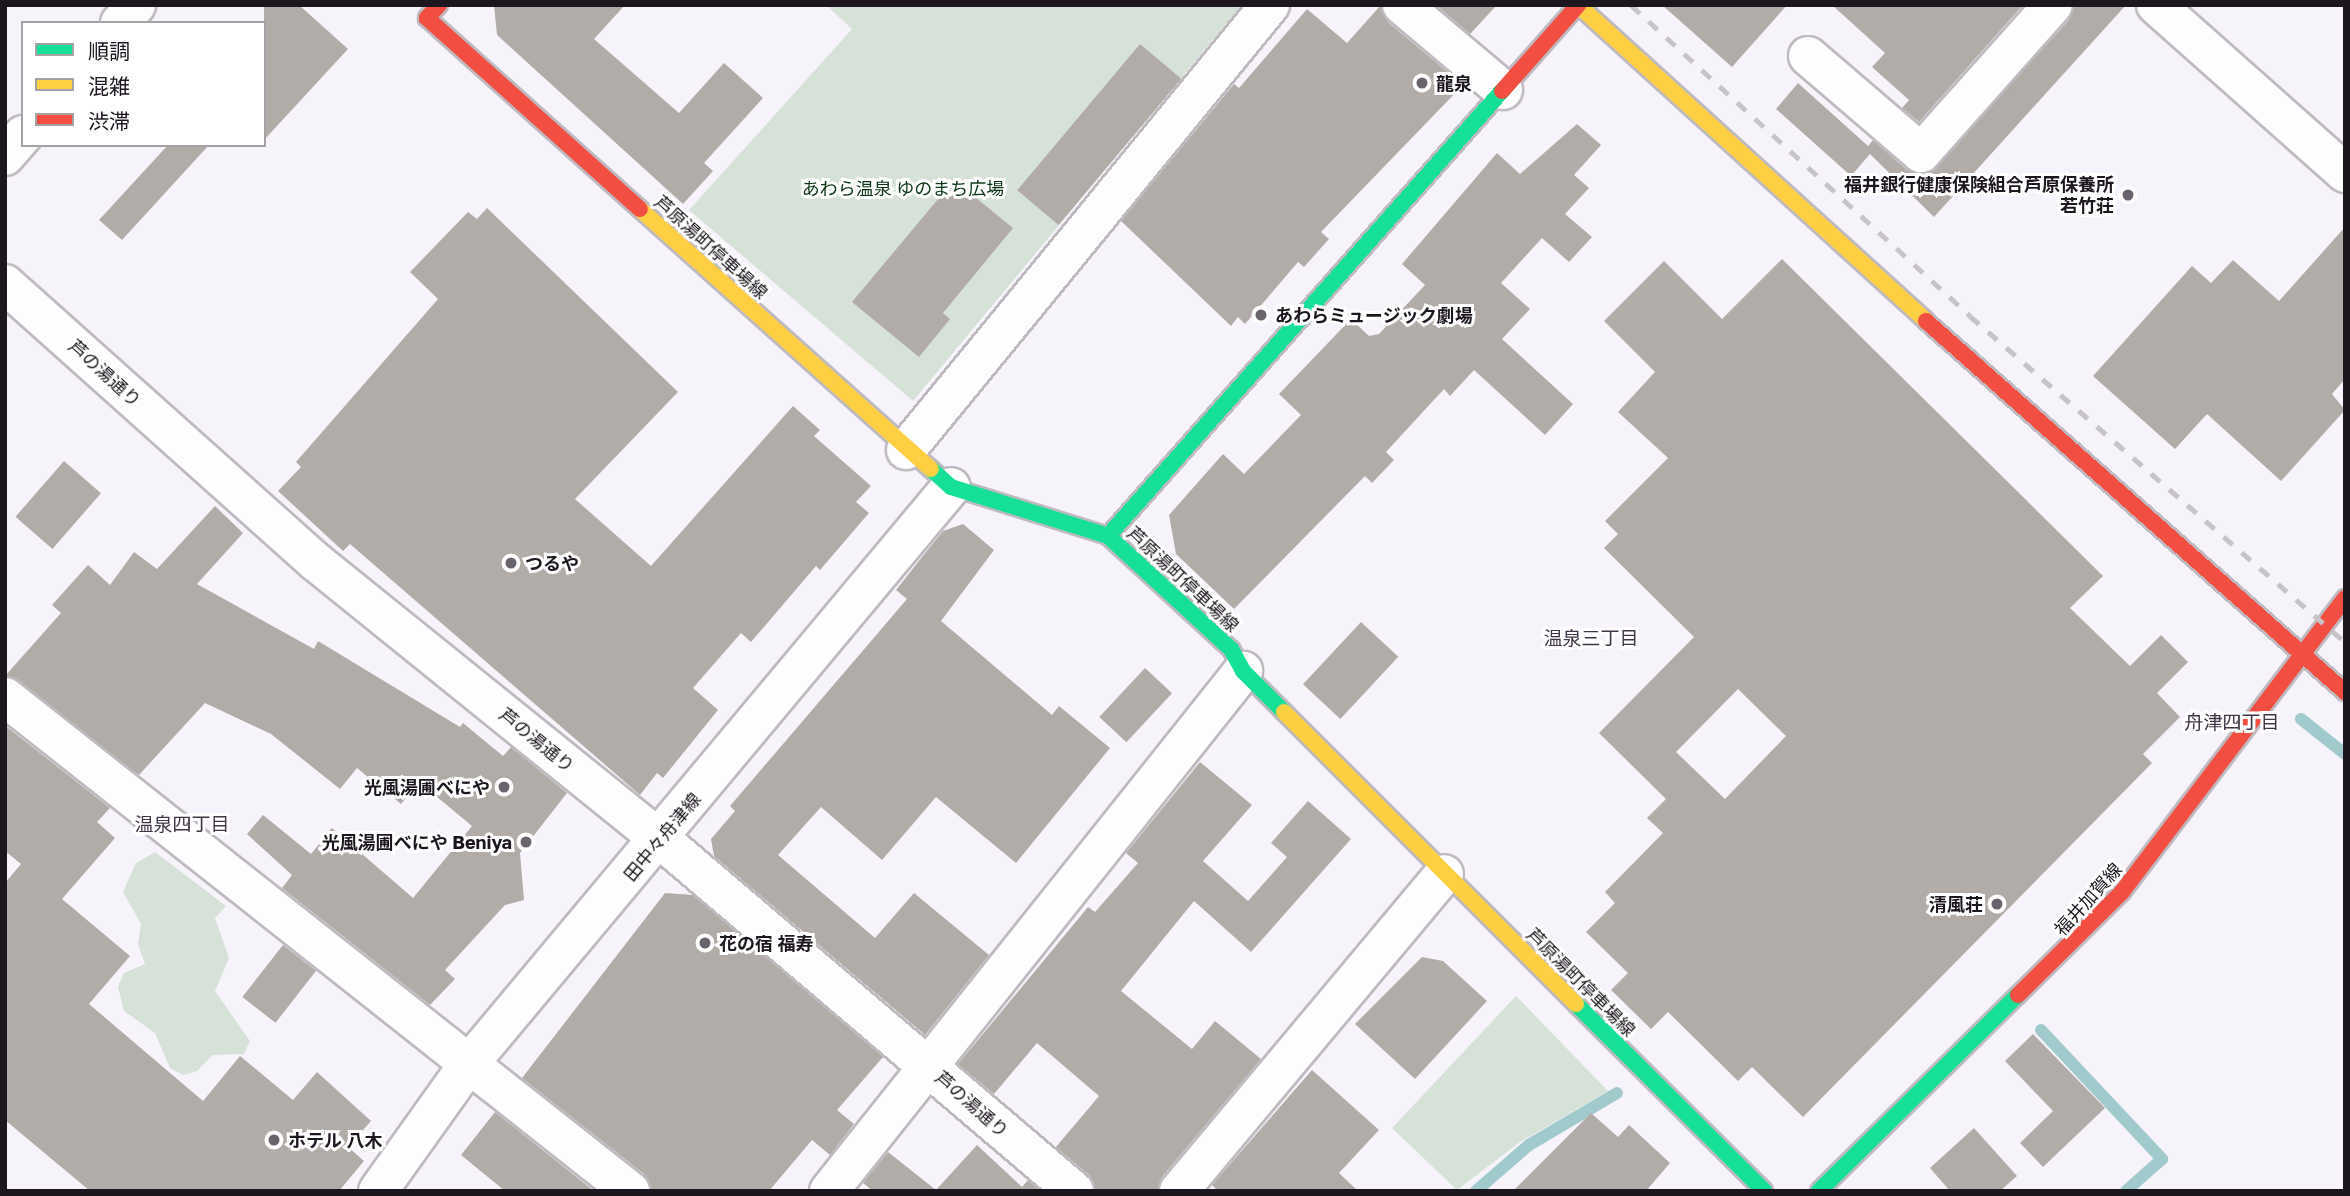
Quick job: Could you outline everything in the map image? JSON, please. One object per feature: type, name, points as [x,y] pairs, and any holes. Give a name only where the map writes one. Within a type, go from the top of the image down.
[{"type":"main road","name":"芦原湯町停車場線","points":[[414,5],[906,450],[951,487],[1108,536],[1231,649],[1242,671],[1764,1191]]},
{"type":"main road","points":[[427,18],[439,5]]},
{"type":"main road","points":[[1108,536],[1578,5],[2301,657],[2345,692]]},
{"type":"main road","name":"福井加賀線","points":[[1819,1191],[2122,892],[2345,598]]},
{"type":"street","points":[[122,21],[136,5]]},
{"type":"street","points":[[906,450],[1270,5]]},
{"type":"street","points":[[1402,5],[1503,90]]},
{"type":"street","points":[[1808,56],[1921,153],[2053,5]]},
{"type":"street","points":[[2156,5],[2345,173]]},
{"type":"street","points":[[5,156],[21,137]]},
{"type":"street","name":"芦の湯通り","points":[[5,284],[317,562],[660,839],[1073,1191]]},
{"type":"street","name":"田中々舟津線","points":[[378,1191],[468,1065],[660,839],[951,487]]},
{"type":"street","points":[[829,1191],[1242,671]]},
{"type":"street","points":[[5,697],[630,1191]]},
{"type":"street","points":[[1179,1191],[1444,874]]},
{"type":"green space","name":"あわら温泉 ゆのまち広場","points":[[826,5],[1242,5],[913,401],[689,210],[852,29]]},
{"type":"green space","points":[[155,852],[226,906],[215,918],[229,958],[215,991],[250,1041],[244,1054],[213,1055],[197,1071],[183,1075],[170,1068],[155,1033],[124,1011],[118,987],[124,973],[145,964],[138,944],[141,924],[123,892],[136,863]]},
{"type":"green space","points":[[1516,996],[1608,1091],[1520,1142],[1457,1190],[1392,1128]]},
{"type":"building","points":[[264,5],[299,5],[348,49],[266,138],[266,21]]},
{"type":"building","points":[[494,5],[625,5],[594,39],[679,113],[724,63],[763,98],[704,163],[713,171],[683,204],[497,35]]},
{"type":"building","points":[[1381,5],[1388,22],[1463,85],[1321,232],[1329,239],[1304,267],[1298,262],[1245,324],[1238,317],[1231,326],[1121,221],[1234,84],[1239,88],[1307,9],[1347,43]]},
{"type":"building","points":[[1436,5],[1497,5],[1470,34]]},
{"type":"building","points":[[1662,5],[1787,5],[1732,67]]},
{"type":"building","points":[[1832,5],[2023,5],[1919,122],[1902,108],[1909,100],[1872,67],[1885,53]]},
{"type":"building","points":[[2074,5],[2126,5],[1934,217],[1870,154],[1851,176],[1776,109],[1798,83],[1868,146],[1873,140],[1907,170],[1929,173],[2069,20]]},
{"type":"building","points":[[1140,44],[1181,79],[1059,225],[1017,190]]},
{"type":"building","points":[[1577,124],[1601,145],[1574,175],[1589,188],[1565,214],[1592,237],[1569,262],[1542,238],[1501,283],[1530,309],[1502,339],[1573,404],[1545,435],[1474,370],[1450,396],[1444,389],[1386,452],[1394,460],[1372,483],[1365,476],[1234,609],[1176,554],[1169,515],[1223,454],[1244,474],[1301,415],[1279,394],[1351,319],[1369,336],[1379,334],[1425,285],[1402,264],[1497,153],[1520,174]]},
{"type":"building","points":[[166,147],[207,147],[122,240],[99,220]]},
{"type":"building","points":[[954,180],[1013,228],[943,313],[950,319],[919,357],[852,302]]},
{"type":"building","name":"つるや","points":[[487,208],[678,392],[575,499],[651,566],[793,406],[820,430],[814,436],[871,486],[856,502],[869,513],[820,570],[816,566],[751,642],[741,633],[693,688],[718,710],[663,778],[657,773],[640,795],[350,544],[343,551],[278,491],[301,467],[296,462],[438,299],[410,272],[468,212],[477,219]]},
{"type":"building","points":[[2345,227],[2345,379],[2332,394],[2345,410],[2281,481],[2207,414],[2175,449],[2093,376],[2192,266],[2211,283],[2233,260],[2279,301]]},
{"type":"building","points":[[1782,259],[2103,576],[2070,608],[2130,666],[2161,635],[2188,662],[2157,693],[2180,717],[2143,754],[2152,763],[1803,1117],[1752,1067],[1738,1081],[1668,1012],[1651,1029],[1611,990],[1628,973],[1586,932],[1615,903],[1605,892],[1663,833],[1647,818],[1666,799],[1599,733],[1694,637],[1604,548],[1618,534],[1605,521],[1668,458],[1618,412],[1655,372],[1604,321],[1664,261],[1722,319]],"holes":[[[1738,689],[1786,736],[1725,799],[1676,752]]]},
{"type":"building","points":[[64,461],[101,493],[52,549],[15,517]]},
{"type":"building","name":"光風湯圃べにや","points":[[215,506],[243,533],[197,584],[314,649],[318,641],[460,727],[463,723],[503,756],[511,747],[567,793],[520,853],[524,900],[505,905],[445,970],[455,979],[430,1005],[282,888],[292,875],[247,834],[263,815],[311,854],[332,828],[413,898],[472,826],[419,782],[401,804],[357,768],[340,789],[271,734],[205,703],[139,775],[5,676],[61,613],[52,605],[88,565],[110,585],[134,552],[157,569]]},
{"type":"building","points":[[963,524],[994,550],[941,621],[1052,715],[1059,706],[1110,748],[1016,863],[936,797],[882,860],[821,807],[778,855],[875,938],[914,893],[989,955],[925,1035],[714,856],[711,839],[735,811],[730,806],[907,599],[896,590],[926,552],[943,531]]},
{"type":"building","points":[[1361,622],[1398,657],[1340,719],[1303,684]]},
{"type":"building","points":[[1145,668],[1172,693],[1126,742],[1099,717]]},
{"type":"building","points":[[7,727],[110,808],[97,822],[115,838],[62,899],[130,956],[89,1004],[203,1101],[240,1056],[293,1100],[317,1072],[371,1121],[348,1147],[364,1161],[339,1191],[90,1191],[5,1120],[5,883],[21,864],[5,851]]},
{"type":"building","points":[[1200,762],[1252,805],[1203,861],[1248,901],[1287,857],[1271,843],[1308,801],[1351,839],[1251,952],[1194,901],[1121,991],[1192,1049],[1215,1021],[1261,1059],[1162,1177],[1158,1191],[1095,1191],[1089,1175],[1056,1147],[1099,1096],[1037,1043],[994,1094],[958,1064],[1088,907],[1095,912],[1138,863],[1126,853]]},
{"type":"building","points":[[665,893],[693,895],[883,1057],[837,1110],[854,1124],[830,1155],[812,1140],[769,1191],[651,1191],[644,1174],[522,1078]]},
{"type":"building","points":[[283,945],[316,971],[275,1023],[242,997]]},
{"type":"building","points":[[1422,957],[1443,961],[1487,1001],[1415,1079],[1355,1024]]},
{"type":"building","points":[[2033,1034],[2105,1108],[2043,1167],[2020,1143],[2053,1111],[2005,1061]]},
{"type":"building","points":[[1312,1070],[1379,1130],[1339,1173],[1358,1191],[1218,1191],[1212,1185]]},
{"type":"building","points":[[495,1112],[594,1191],[505,1191],[461,1155]]},
{"type":"building","points":[[1591,1113],[1618,1137],[1629,1125],[1670,1163],[1646,1191],[1513,1191]]},
{"type":"building","points":[[1974,1128],[2017,1176],[2000,1191],[1950,1191],[1930,1168]]},
{"type":"building","points":[[977,1145],[1022,1187],[1028,1180],[1040,1191],[873,1191],[863,1183],[888,1152],[936,1190]]},
{"type":"waterway","points":[[2301,719],[2345,754]]},
{"type":"waterway","points":[[2041,1030],[2162,1159],[2126,1191]]},
{"type":"waterway","points":[[1476,1191],[1529,1145],[1617,1093]]},
{"type":"railway","points":[[1631,5],[1970,316],[2345,642]]},
{"type":"traffic: fast","points":[[1108,536],[1502,91]]},
{"type":"traffic: fast","points":[[931,469],[951,487],[1108,536],[1231,649],[1243,671],[1284,712]]},
{"type":"traffic: fast","points":[[1819,1191],[2018,995]]},
{"type":"traffic: fast","points":[[1576,1004],[1764,1191]]},
{"type":"traffic: slow","points":[[1578,5],[1926,321]]},
{"type":"traffic: slow","points":[[640,209],[931,469]]},
{"type":"traffic: slow","points":[[1284,712],[1576,1004]]},
{"type":"traffic: jam","points":[[439,5],[427,18],[640,209]]},
{"type":"traffic: jam","points":[[1502,91],[1578,5]]},
{"type":"traffic: jam","points":[[1926,321],[2345,692]]},
{"type":"traffic: jam","points":[[2018,995],[2122,892],[2345,598]]},
{"type":"place","name":"龍泉","points":[[1422,83]]},
{"type":"place","name":"福井銀行健康保険組合芦原保養所 若竹荘","points":[[2128,195]]},
{"type":"place","name":"あわらミュージック劇場","points":[[1261,315]]},
{"type":"place","name":"つるや","points":[[511,563]]},
{"type":"place","name":"光風湯圃べにや","points":[[504,787]]},
{"type":"place","name":"光風湯圃べにや Beniya","points":[[526,842]]},
{"type":"place","name":"清風荘","points":[[1997,904]]},
{"type":"place","name":"花の宿 福寿","points":[[705,943]]},
{"type":"place","name":"ホテル 八木","points":[[274,1140]]},
{"type":"district","name":"温泉三丁目","points":[[1591,638]]},
{"type":"district","name":"舟津四丁目","points":[[2232,722]]},
{"type":"district","name":"温泉四丁目","points":[[182,824]]}]
